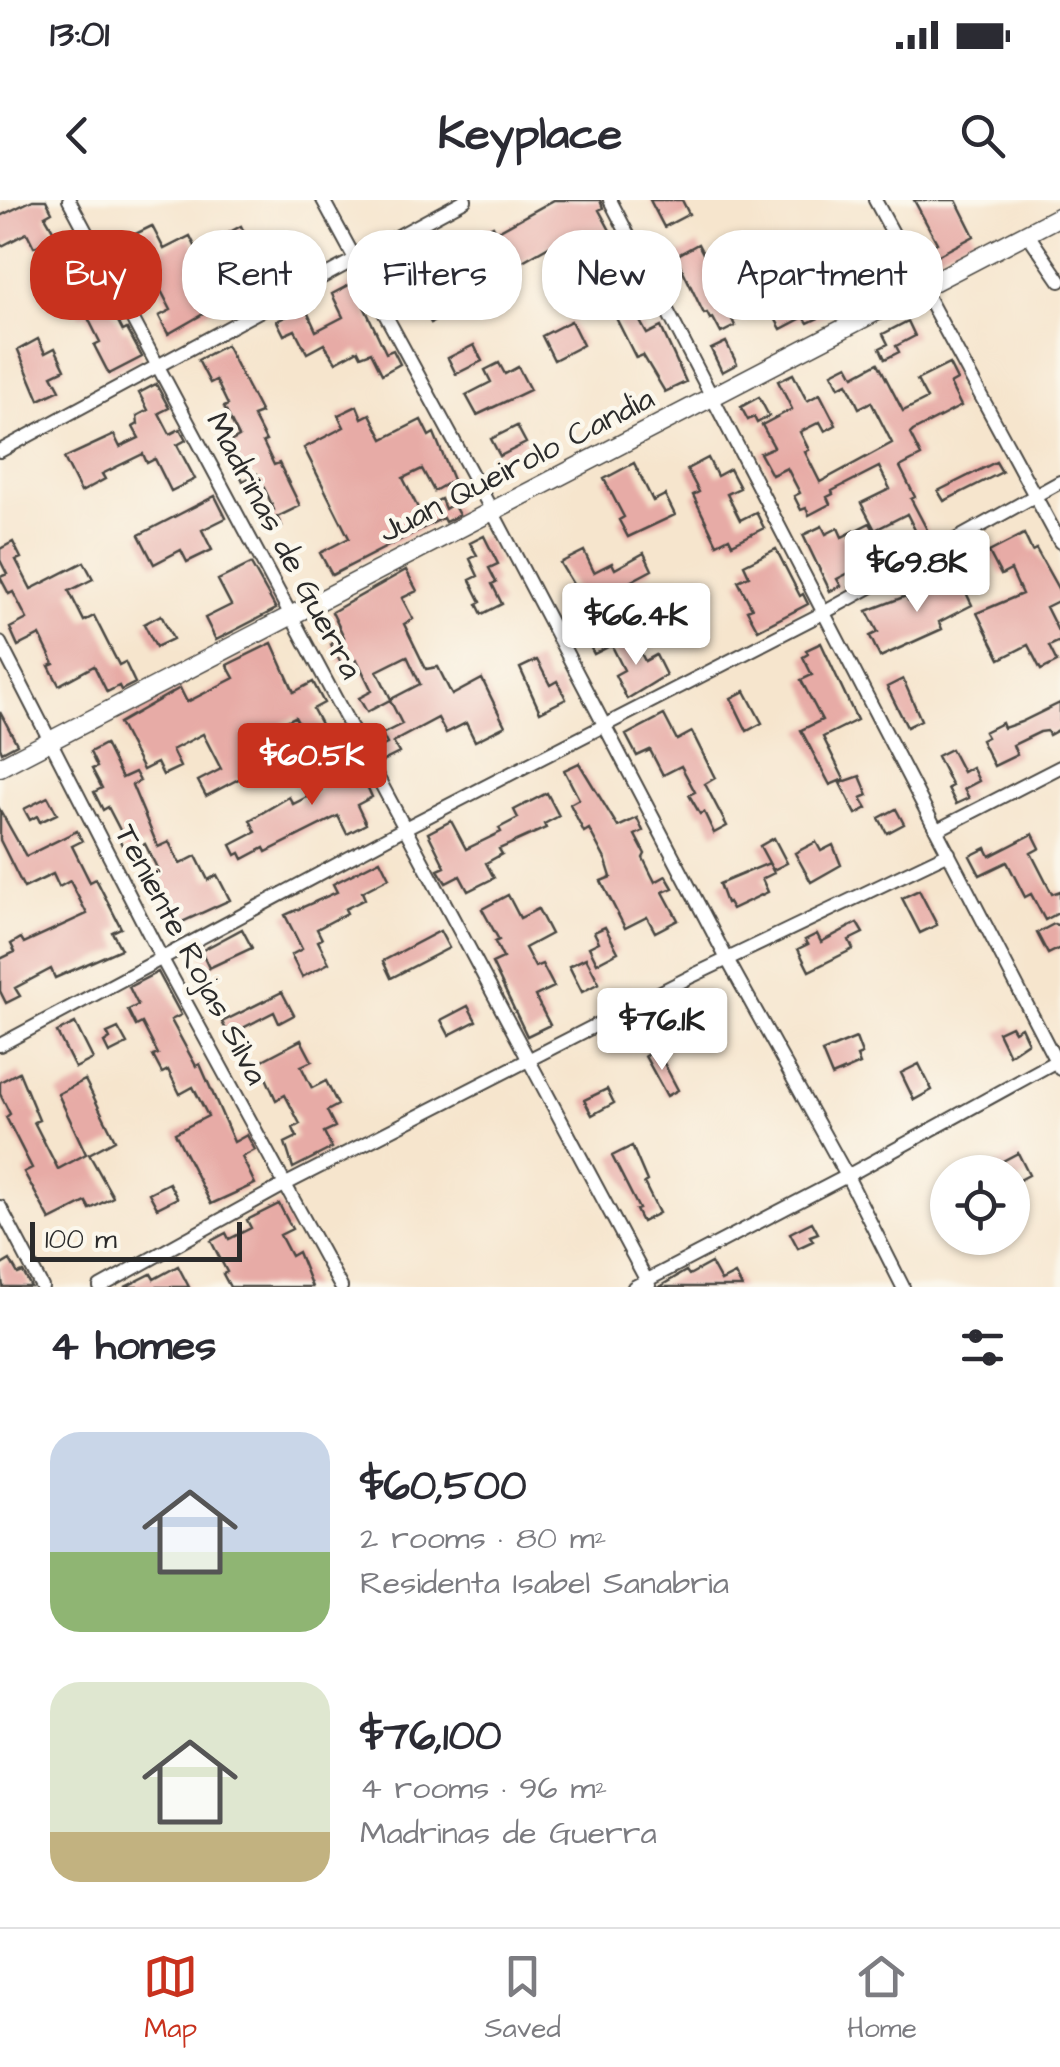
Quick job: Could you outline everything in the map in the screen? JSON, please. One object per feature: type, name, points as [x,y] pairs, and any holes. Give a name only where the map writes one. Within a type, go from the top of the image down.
[{"type":"street","name":"Madrinas de Guerra","points":[[69,200],[530,1062],[643,1285]]},
{"type":"street","points":[[323,200],[347,246]]},
{"type":"street","points":[[411,230],[465,200]]},
{"type":"street","points":[[610,200],[1059,1063],[643,1285]]},
{"type":"street","points":[[875,200],[890,230]]},
{"type":"street","name":"Juan Queirolo Candia","points":[[943,276],[1060,216]]},
{"type":"street","points":[[1027,233],[1060,282]]},
{"type":"street","points":[[0,450],[347,265]]},
{"type":"street","points":[[387,320],[903,1287]]},
{"type":"street","name":"Juan Queirolo Candia","points":[[0,766],[859,320]]},
{"type":"street","points":[[938,320],[1060,542]]},
{"type":"street","points":[[0,1046],[404,828],[824,612],[1060,482]]},
{"type":"street","name":"Teniente Rojas Silva","points":[[0,644],[162,959],[341,1287]]},
{"type":"street","points":[[937,830],[1060,768]]},
{"type":"street","points":[[100,1287],[284,1184],[727,959],[949,853]]},
{"type":"street","points":[[0,1207],[42,1287]]},
{"type":"building","points":[[33,200],[46,200],[52,212],[45,216],[53,230],[30,230],[30,239],[27,233],[0,247],[0,216]]},
{"type":"building","points":[[554,200],[600,200],[603,208],[599,210],[610,230],[542,230],[542,250],[522,261],[522,230],[500,230]]},
{"type":"building","points":[[650,200],[682,200],[689,214],[664,227]]},
{"type":"building","points":[[914,200],[956,200],[974,236],[943,253],[943,230],[930,230]]},
{"type":"building","points":[[182,240],[182,320],[192,320],[168,334],[161,320],[162,314],[171,310],[162,293],[162,245],[164,249]]},
{"type":"building","points":[[698,244],[702,252],[702,310],[682,268],[682,253]]},
{"type":"building","points":[[347,286],[347,320],[370,320],[386,353],[393,350],[400,364],[382,374],[371,352],[361,356],[358,350],[336,362],[324,344],[307,353],[295,330],[284,335],[279,320],[311,320],[316,331],[343,317],[332,294]]},
{"type":"building","points":[[89,320],[117,320],[123,331],[127,329],[142,357],[109,374],[94,345],[100,342]]},
{"type":"building","points":[[617,320],[639,320],[647,334],[661,327],[686,382],[665,392],[643,355],[636,358]]},
{"type":"building","points":[[714,320],[732,320],[735,326],[721,333]]},
{"type":"building","points":[[776,320],[798,320],[781,329]]},
{"type":"building","points":[[571,321],[583,345],[554,360],[542,336]]},
{"type":"building","points":[[908,321],[915,336],[896,346],[899,352],[885,359],[880,348],[888,344],[883,334]]},
{"type":"building","points":[[38,339],[45,353],[55,348],[65,369],[52,375],[60,390],[39,400],[18,350]]},
{"type":"building","points":[[726,342],[737,364],[722,372],[711,349]]},
{"type":"building","points":[[226,345],[261,413],[253,416],[266,441],[263,442],[274,465],[279,463],[300,506],[277,517],[282,526],[271,532],[263,516],[274,510],[257,474],[243,481],[232,458],[237,456],[230,442],[239,437],[224,407],[228,405],[216,380],[210,383],[198,360]]},
{"type":"building","points":[[474,345],[482,361],[456,374],[448,358]]},
{"type":"building","points":[[499,363],[505,374],[518,367],[530,390],[477,415],[466,395],[491,382],[485,370]]},
{"type":"building","points":[[878,363],[903,411],[927,399],[917,380],[949,364],[957,380],[950,384],[961,406],[910,434],[921,456],[900,467],[933,541],[923,546],[907,514],[875,530],[861,503],[890,489],[879,467],[832,491],[827,497],[830,504],[809,515],[806,508],[801,510],[794,496],[800,493],[787,468],[772,475],[760,453],[774,447],[762,425],[792,409],[778,381],[793,374],[807,401],[820,394],[836,425],[825,431],[820,422],[800,432],[820,482],[892,443],[871,402],[859,408],[847,383],[839,387],[832,373],[848,365],[854,376]]},
{"type":"building","points":[[156,384],[169,408],[159,413],[170,434],[180,429],[186,440],[177,445],[195,479],[171,491],[155,459],[147,463],[143,454],[102,474],[105,479],[81,492],[64,458],[114,435],[120,447],[139,438],[133,427],[138,424],[137,416],[148,410],[139,393]]},
{"type":"building","points":[[759,397],[769,416],[757,423],[754,417],[748,420],[741,407]]},
{"type":"building","points":[[357,406],[362,418],[370,414],[383,439],[421,420],[429,436],[434,433],[453,480],[434,491],[422,469],[403,478],[419,510],[441,499],[445,509],[453,504],[459,515],[445,522],[443,518],[332,575],[320,553],[349,538],[304,448],[344,427],[338,415]]},
{"type":"building","points":[[517,426],[526,443],[500,456],[491,439]]},
{"type":"building","points":[[708,458],[717,476],[730,469],[740,488],[727,494],[740,520],[756,512],[764,528],[732,544],[729,538],[717,544],[693,495],[699,492],[687,469]]},
{"type":"building","points":[[996,462],[1002,472],[944,501],[938,491]]},
{"type":"building","points":[[634,463],[653,501],[665,495],[675,515],[628,537],[619,520],[624,517],[604,479]]},
{"type":"building","points":[[215,496],[226,518],[202,530],[212,550],[187,562],[181,550],[154,564],[139,535]]},
{"type":"building","points":[[870,523],[877,536],[872,538],[882,556],[837,579],[841,586],[830,591],[803,535],[822,526],[826,534],[838,528],[842,537]]},
{"type":"building","points":[[1024,534],[1060,592],[1060,600],[1046,607],[1060,635],[1060,641],[1049,646],[1057,662],[1041,670],[1028,645],[1000,659],[977,613],[1022,594],[1011,570],[1001,575],[989,552]]},
{"type":"building","points":[[484,536],[498,564],[489,568],[502,604],[482,614],[477,604],[481,602],[470,580],[478,576],[470,559],[477,555],[470,543]]},
{"type":"building","points":[[13,542],[21,558],[16,560],[31,589],[84,562],[93,579],[69,591],[84,621],[94,616],[119,665],[125,662],[135,683],[107,692],[94,666],[59,685],[40,635],[18,646],[10,628],[27,619],[0,577],[7,574],[0,549]]},
{"type":"building","points":[[776,549],[808,604],[758,630],[738,581],[749,576],[744,565]]},
{"type":"building","points":[[584,551],[594,572],[612,563],[615,569],[644,553],[652,570],[609,593],[620,613],[601,623],[612,645],[594,654],[584,635],[589,632],[577,609],[585,604],[560,563]]},
{"type":"building","points":[[251,564],[276,609],[216,640],[205,618],[231,605],[218,580]]},
{"type":"building","points":[[406,570],[417,591],[402,598],[413,619],[404,624],[426,669],[438,667],[452,695],[482,679],[505,726],[475,741],[466,723],[446,733],[438,718],[393,742],[399,753],[381,762],[375,750],[387,744],[382,734],[402,724],[390,700],[367,712],[359,698],[372,691],[357,660],[343,667],[331,644],[344,637],[332,612]],"holes":[[[407,656],[420,684],[391,699],[377,671]]]},
{"type":"building","points":[[949,573],[951,577],[957,574],[972,605],[939,622],[942,629],[880,657],[870,636],[878,632],[867,611],[906,596],[908,600],[937,585],[935,580]]},
{"type":"building","points":[[161,615],[173,639],[156,647],[144,624]]},
{"type":"building","points":[[632,636],[645,661],[656,655],[666,675],[627,699],[615,675],[624,670],[612,646]]},
{"type":"building","points":[[272,643],[294,692],[313,682],[324,703],[313,709],[323,728],[306,737],[295,717],[266,731],[280,758],[288,754],[299,777],[289,782],[277,759],[206,796],[198,781],[221,769],[203,734],[172,750],[180,767],[163,775],[157,763],[143,770],[119,723],[180,688],[187,702],[234,678],[227,665]]},
{"type":"building","points":[[821,643],[857,720],[823,737],[844,779],[830,785],[801,730],[822,720],[801,680],[812,675],[803,657],[808,654],[806,650]]},
{"type":"building","points":[[537,660],[550,685],[557,681],[566,699],[540,712],[520,668]]},
{"type":"building","points":[[903,679],[921,720],[907,727],[887,687]]},
{"type":"building","points":[[745,691],[762,723],[747,731],[731,698]]},
{"type":"building","points":[[1060,703],[1060,729],[1049,735],[1047,731],[1040,732],[1013,745],[1017,755],[994,766],[981,740],[987,737],[984,732],[1002,723],[1004,728],[1021,722]]},
{"type":"building","points":[[0,712],[17,744],[2,752],[0,747]]},
{"type":"building","points":[[664,715],[677,740],[692,732],[715,778],[705,784],[727,826],[714,833],[704,812],[700,814],[689,795],[695,792],[681,766],[663,775],[650,750],[637,756],[626,735]]},
{"type":"building","points":[[105,744],[122,778],[135,772],[140,781],[132,785],[158,847],[169,842],[180,864],[196,856],[208,880],[217,875],[230,900],[178,924],[152,879],[160,874],[145,844],[126,854],[118,836],[122,834],[108,807],[103,810],[94,792],[102,788],[92,769],[97,767],[90,752]]},
{"type":"building","points":[[350,748],[372,797],[357,805],[366,824],[347,834],[338,816],[266,852],[264,848],[243,859],[240,853],[236,855],[231,845],[256,832],[250,820],[289,797],[293,804],[321,790],[312,772]]},
{"type":"building","points":[[951,749],[963,772],[972,767],[979,781],[964,789],[969,798],[956,804],[937,756]]},
{"type":"building","points":[[579,763],[618,827],[637,818],[643,831],[635,835],[645,854],[643,858],[655,882],[666,876],[673,888],[663,892],[678,920],[655,932],[647,917],[625,928],[601,881],[611,877],[606,861],[589,829],[584,832],[570,804],[579,799],[564,770]]},
{"type":"building","points":[[860,776],[868,795],[861,798],[867,808],[856,814],[840,783]]},
{"type":"building","points":[[547,793],[559,816],[544,824],[546,828],[499,849],[502,854],[486,863],[494,878],[468,891],[460,876],[446,883],[438,870],[445,867],[428,833],[451,821],[466,849],[501,832],[499,828],[518,818],[514,810]]},
{"type":"building","points":[[48,797],[57,814],[40,822],[37,816],[30,820],[24,809]]},
{"type":"building","points":[[896,809],[904,824],[887,833],[879,818]]},
{"type":"building","points":[[0,810],[26,856],[77,831],[82,841],[72,846],[90,882],[96,879],[121,928],[112,932],[121,949],[55,978],[51,969],[15,988],[20,996],[6,1003],[0,991],[0,959],[15,952],[11,944],[21,938],[24,943],[87,914],[70,881],[59,887],[53,874],[24,888],[0,840]]},
{"type":"building","points":[[1033,834],[1040,848],[1031,853],[1052,894],[1060,891],[1060,912],[1045,920],[1031,894],[1025,897],[1007,862],[980,875],[970,856],[986,848],[990,856]]},
{"type":"building","points":[[774,838],[787,863],[773,870],[760,846]]},
{"type":"building","points":[[816,842],[821,851],[833,845],[841,865],[811,882],[795,853]]},
{"type":"building","points":[[380,860],[389,878],[362,892],[365,899],[345,909],[347,913],[317,929],[322,939],[318,941],[329,963],[302,977],[291,955],[302,949],[285,915],[337,892],[333,884]]},
{"type":"building","points":[[769,863],[774,873],[762,879],[768,892],[732,909],[719,884]]},
{"type":"building","points":[[919,890],[937,925],[920,933],[902,898]]},
{"type":"building","points":[[508,895],[520,918],[538,909],[551,934],[525,948],[535,967],[542,964],[554,987],[535,996],[550,1025],[527,1036],[492,963],[503,958],[495,942],[499,940],[482,909]]},
{"type":"building","points":[[857,923],[863,933],[849,940],[853,949],[809,971],[798,949],[808,944],[805,940],[817,934],[821,942]]},
{"type":"building","points":[[1054,924],[1060,926],[1060,948],[1048,954],[1037,933]]},
{"type":"building","points":[[605,927],[618,952],[597,963],[589,947],[599,942],[594,932]]},
{"type":"building","points":[[242,929],[252,948],[209,968],[201,951]]},
{"type":"building","points":[[440,931],[449,948],[391,978],[383,961]]},
{"type":"building","points":[[586,958],[599,983],[582,992],[569,966]]},
{"type":"building","points":[[158,972],[181,1015],[171,1020],[196,1066],[200,1064],[234,1142],[247,1135],[255,1150],[242,1157],[255,1184],[211,1204],[175,1133],[208,1116],[193,1087],[180,1094],[168,1070],[162,1073],[153,1056],[158,1054],[142,1023],[136,1026],[128,1010],[138,1005],[129,987]]},
{"type":"building","points":[[282,992],[294,1015],[279,1023],[274,1012],[229,1035],[222,1022]]},
{"type":"building","points":[[468,1006],[476,1021],[449,1035],[441,1020]]},
{"type":"building","points":[[75,1023],[93,1059],[75,1068],[57,1032]]},
{"type":"building","points":[[1011,1026],[1014,1031],[1021,1027],[1028,1042],[1009,1055],[998,1032]]},
{"type":"building","points":[[118,1028],[127,1044],[109,1053],[104,1043],[110,1039],[107,1033]]},
{"type":"building","points":[[856,1038],[862,1054],[857,1056],[860,1064],[832,1076],[822,1052]]},
{"type":"building","points":[[301,1040],[312,1061],[301,1066],[312,1088],[326,1081],[338,1105],[327,1111],[335,1127],[324,1132],[332,1148],[293,1168],[285,1143],[297,1137],[293,1128],[300,1124],[285,1095],[276,1100],[259,1062]]},
{"type":"building","points":[[657,1050],[678,1090],[667,1096],[645,1056]]},
{"type":"building","points":[[919,1064],[932,1090],[914,1100],[901,1073]]},
{"type":"building","points":[[19,1072],[39,1120],[34,1122],[58,1169],[86,1154],[58,1094],[85,1080],[115,1140],[89,1154],[113,1197],[90,1209],[86,1202],[50,1220],[24,1172],[32,1168],[6,1117],[10,1114],[0,1094],[0,1082]]},
{"type":"building","points":[[607,1089],[614,1103],[592,1115],[584,1100]]},
{"type":"building","points":[[632,1146],[659,1213],[642,1222],[612,1156]]},
{"type":"building","points":[[169,1183],[177,1198],[157,1208],[149,1193]]},
{"type":"building","points":[[279,1204],[292,1229],[280,1235],[291,1256],[298,1252],[312,1287],[230,1287],[211,1241],[226,1233],[229,1239],[251,1228],[247,1220]]},
{"type":"building","points":[[812,1222],[818,1233],[810,1236],[813,1241],[798,1248],[790,1233]]},
{"type":"building","points":[[10,1260],[31,1287],[3,1287],[0,1266]]},
{"type":"building","points":[[711,1263],[721,1281],[735,1274],[742,1287],[659,1287],[686,1271],[689,1275]]},
{"type":"building","points":[[178,1266],[189,1287],[125,1287],[151,1274],[154,1279]]}]
